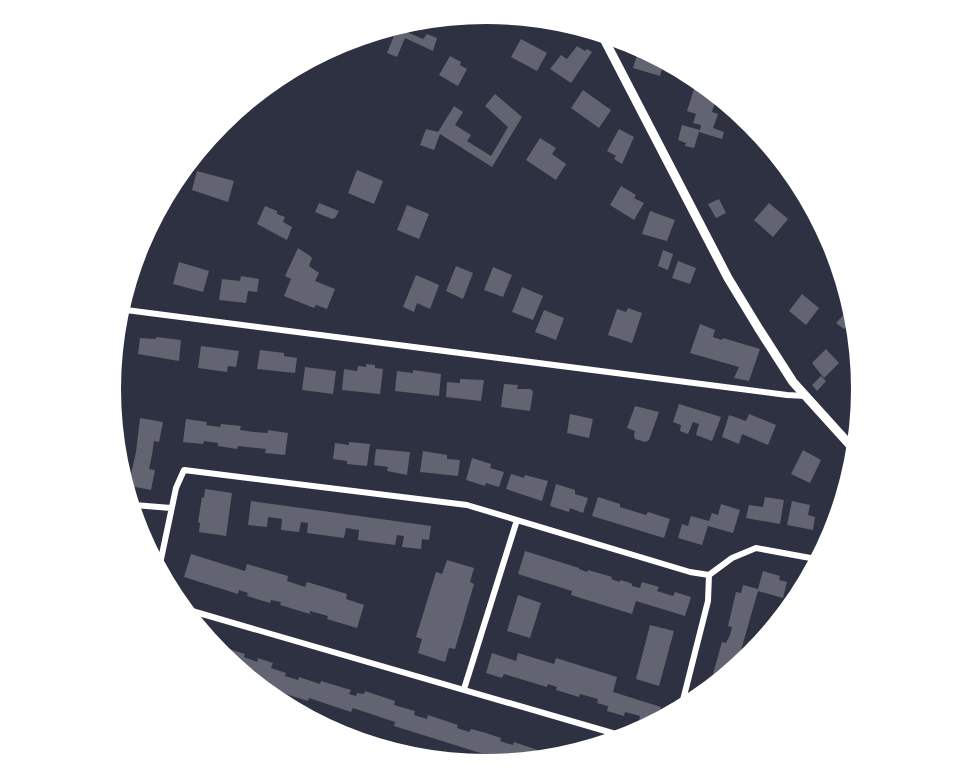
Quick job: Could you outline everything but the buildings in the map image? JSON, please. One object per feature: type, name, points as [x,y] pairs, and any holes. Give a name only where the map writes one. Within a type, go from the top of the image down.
[{"type":"street","points":[[607,45],[728,278],[793,382],[847,442]]},
{"type":"street","points":[[130,310],[806,396]]},
{"type":"street","points":[[162,555],[176,488],[184,470],[467,505],[690,572],[709,575],[732,558],[756,548],[809,558]]},
{"type":"street","points":[[140,505],[171,508]]},
{"type":"street","points":[[464,689],[517,520]]},
{"type":"street","points":[[684,695],[708,601],[709,575]]},
{"type":"street","points":[[197,613],[610,732]]}]
